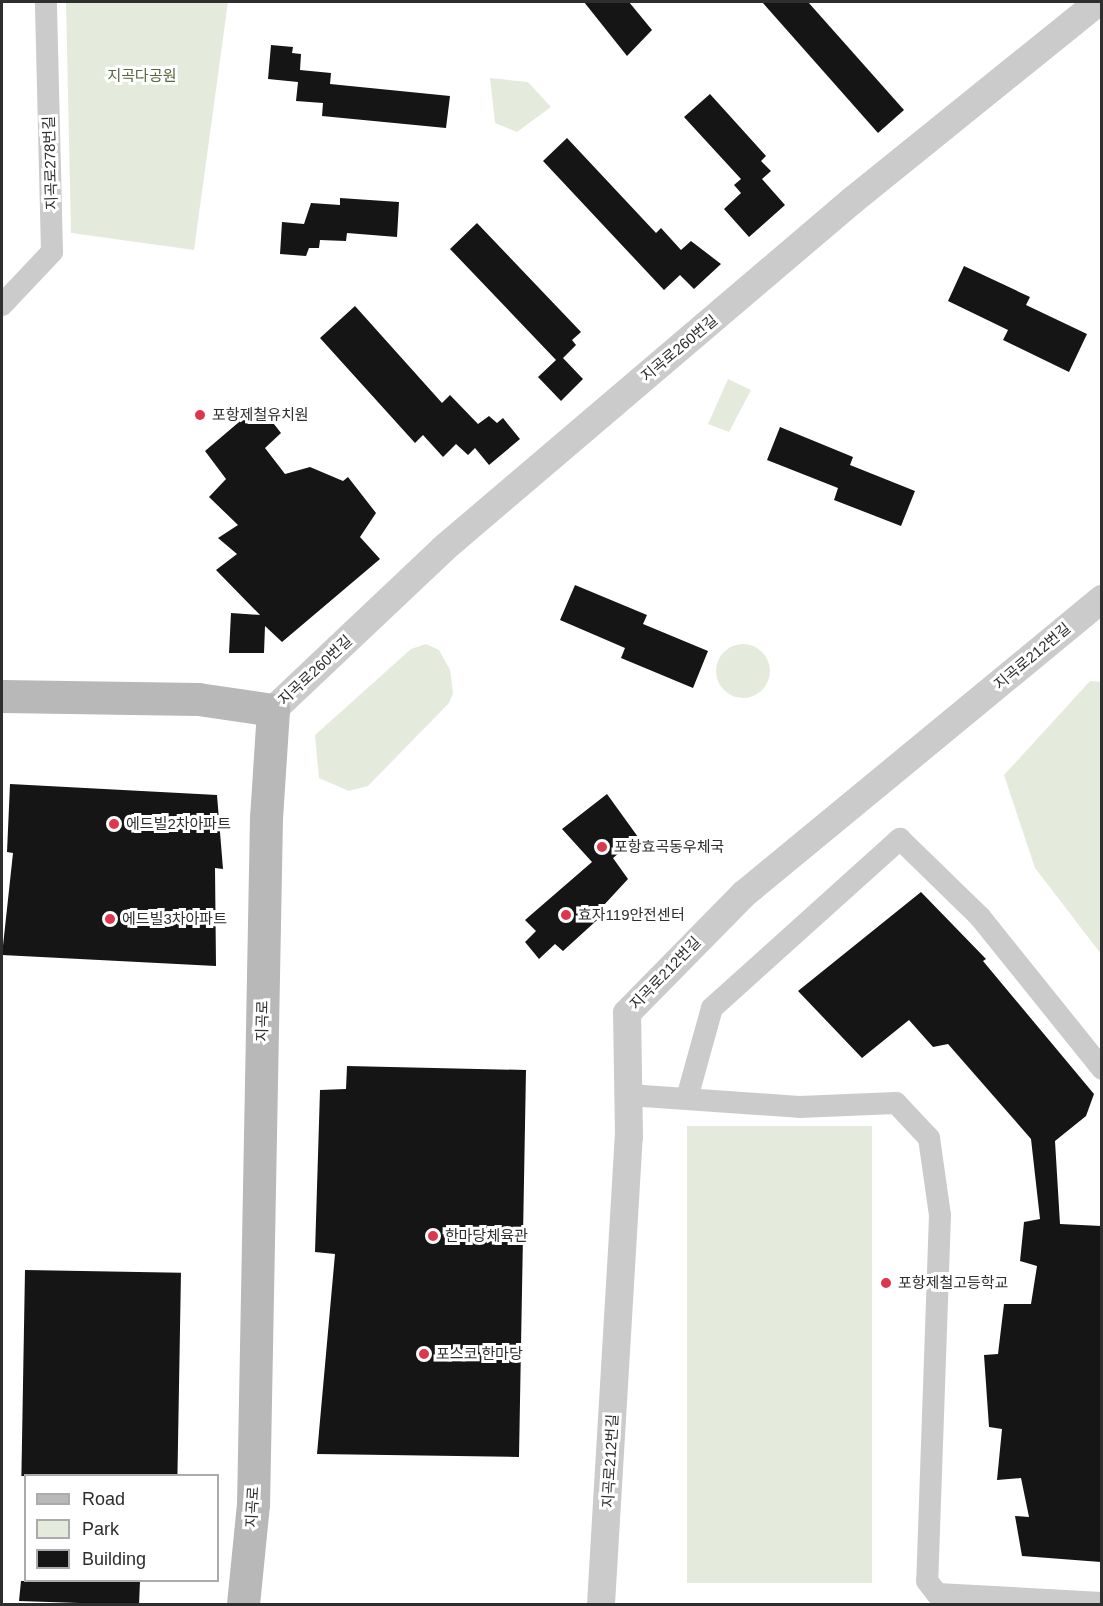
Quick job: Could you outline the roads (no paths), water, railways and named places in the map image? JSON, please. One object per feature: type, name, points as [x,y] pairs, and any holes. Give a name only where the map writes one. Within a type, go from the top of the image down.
[{"type":"main road","points":[[2,696],[198,699],[273,710]]},
{"type":"main road","name":"지곡로","points":[[243,1605],[253,1504],[266,818],[273,710]]},
{"type":"street","name":"지곡로278번길","points":[[2,305],[52,252],[46,2]]},
{"type":"street","name":"지곡로260번길","points":[[273,710],[444,549],[853,200],[1098,2]]},
{"type":"street","name":"지곡로212번길","points":[[602,1605],[629,1095],[627,1012],[635,1000],[744,894],[1101,599]]},
{"type":"street","points":[[687,1098],[712,1008],[900,839],[980,917],[1101,1069]]},
{"type":"street","points":[[629,1095],[799,1107],[896,1104],[929,1138],[940,1215],[927,1581],[937,1594],[1101,1603]]},
{"type":"place","name":"포항제철유치원","points":[[200,415]]},
{"type":"place","name":"에드빌2차아파트","points":[[114,824]]},
{"type":"place","name":"포항효곡동우체국","points":[[602,847]]},
{"type":"place","name":"효자119안전센터","points":[[566,915]]},
{"type":"place","name":"에드빌3차아파트","points":[[110,919]]},
{"type":"place","name":"한마당체육관","points":[[433,1236]]},
{"type":"place","name":"포항제철고등학교","points":[[886,1283]]},
{"type":"place","name":"포스코 한마당","points":[[424,1354]]},
{"type":"park label","name":"지곡다공원","points":[[142,76]]}]
